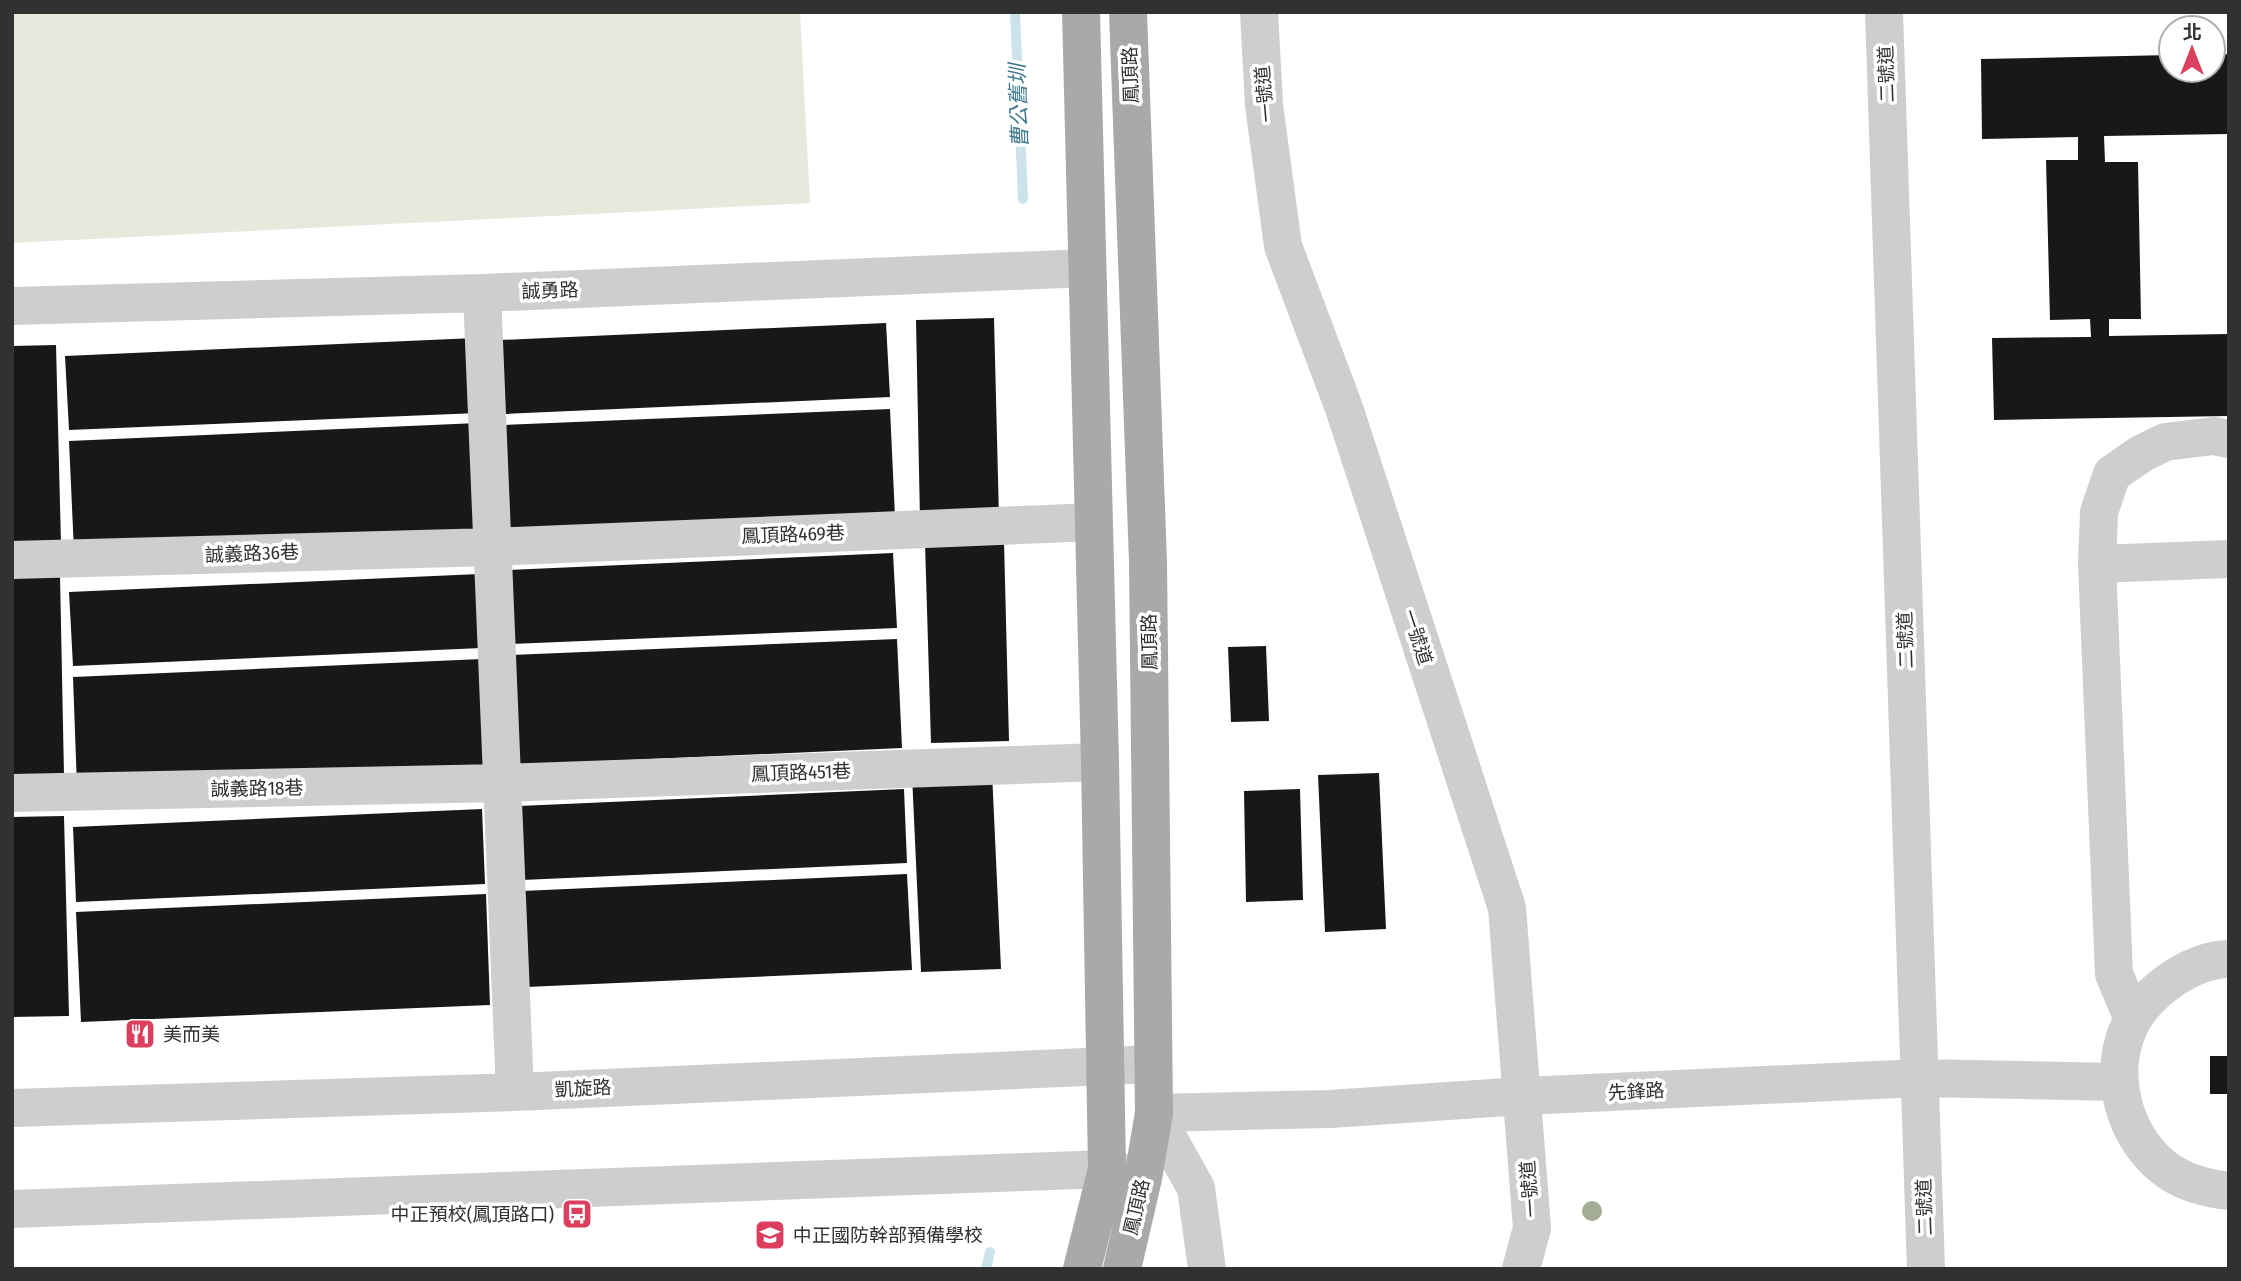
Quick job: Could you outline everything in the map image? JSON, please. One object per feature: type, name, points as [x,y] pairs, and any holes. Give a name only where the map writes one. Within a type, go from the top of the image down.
[{"type":"main road","name":"鳳頂路","points":[[1081,12],[1100,762],[1107,1169],[1082,1269]]},
{"type":"main road","name":"鳳頂路","points":[[1122,1269],[1143,1178],[1154,1113],[1148,562],[1128,12]]},
{"type":"street","name":"一號道","points":[[1259,12],[1264,105],[1283,246],[1344,408],[1507,908],[1532,1228],[1521,1269]]},
{"type":"street","name":"二號道","points":[[1884,12],[1926,1269]]},
{"type":"street","name":"誠勇路","points":[[12,306],[482,293],[1087,268]]},
{"type":"street","points":[[482,293],[515,1091]]},
{"type":"street","points":[[2133,1019],[2114,974],[2097,564],[2099,512],[2112,474],[2141,454],[2165,442],[2214,436],[2229,439]]},
{"type":"street","name":"鳳頂路469巷","points":[[492,547],[1093,522]]},
{"type":"street","name":"誠義路36巷","points":[[12,560],[492,547]]},
{"type":"street","points":[[2097,564],[2229,559]]},
{"type":"street","name":"鳳頂路451巷","points":[[501,783],[1100,762]]},
{"type":"street","name":"誠義路18巷","points":[[12,793],[501,783]]},
{"type":"street","points":[[2229,959],[2188,969],[2156,990],[2133,1019],[2122,1049],[2119,1082],[2127,1118],[2145,1150],[2173,1174],[2207,1188],[2229,1191]]},
{"type":"street","name":"凱旋路","points":[[12,1108],[515,1091],[1153,1064]]},
{"type":"street","name":"先鋒路","points":[[1154,1113],[1330,1109],[1522,1096],[1920,1078],[2119,1082]]},
{"type":"street","points":[[1154,1113],[1196,1188],[1207,1269]]},
{"type":"street","points":[[12,1209],[1107,1169],[1143,1178]]},
{"type":"shaded area","points":[[12,12],[800,12],[810,203],[12,243]]},
{"type":"building","points":[[2227,54],[2229,134],[2104,136],[2105,162],[2138,162],[2141,319],[2109,319],[2109,336],[2229,334],[2229,416],[1994,420],[1992,338],[2091,337],[2090,319],[2050,320],[2046,160],[2078,160],[2078,137],[1982,139],[1981,59],[2157,55],[2157,84],[2227,84]]},
{"type":"building","points":[[994,318],[999,518],[920,520],[916,320]]},
{"type":"building","points":[[886,323],[890,397],[504,414],[500,340]]},
{"type":"building","points":[[475,338],[478,413],[69,430],[65,356]]},
{"type":"building","points":[[56,345],[61,544],[12,546],[12,346]]},
{"type":"building","points":[[890,409],[895,517],[509,534],[504,425]]},
{"type":"building","points":[[478,423],[484,533],[74,551],[69,441]]},
{"type":"building","points":[[1004,541],[1009,741],[931,743],[925,543]]},
{"type":"building","points":[[893,553],[897,628],[511,644],[508,570]]},
{"type":"building","points":[[479,574],[482,648],[73,666],[69,592]]},
{"type":"building","points":[[60,575],[64,775],[12,776],[12,577]]},
{"type":"building","points":[[897,639],[902,748],[516,765],[511,655]]},
{"type":"building","points":[[1266,646],[1269,721],[1231,722],[1228,647]]},
{"type":"building","points":[[482,659],[488,769],[77,787],[73,677]]},
{"type":"building","points":[[992,772],[1001,969],[921,972],[912,775]]},
{"type":"building","points":[[1379,773],[1386,929],[1325,932],[1318,775]]},
{"type":"building","points":[[904,789],[907,863],[522,880],[519,806]]},
{"type":"building","points":[[1300,789],[1303,900],[1246,902],[1244,791]]},
{"type":"building","points":[[482,809],[485,884],[76,902],[73,827]]},
{"type":"building","points":[[64,816],[69,1016],[12,1017],[12,817]]},
{"type":"building","points":[[907,874],[912,970],[526,987],[522,891]]},
{"type":"building","points":[[486,894],[490,1005],[81,1022],[76,912]]},
{"type":"building","points":[[2210,1056],[2229,1056],[2229,1094],[2210,1094]]},
{"type":"waterway","name":"曹公舊圳","points":[[1015,12],[1023,199]]},
{"type":"waterway","name":"曹公舊圳","points":[[986,1269],[990,1252]]},
{"type":"place","name":"美而美","points":[[140,1034]]},
{"type":"place","name":"中正預校(鳳頂路口)","points":[[577,1214]]},
{"type":"place","name":"中正國防幹部預備學校","points":[[770,1235]]}]
